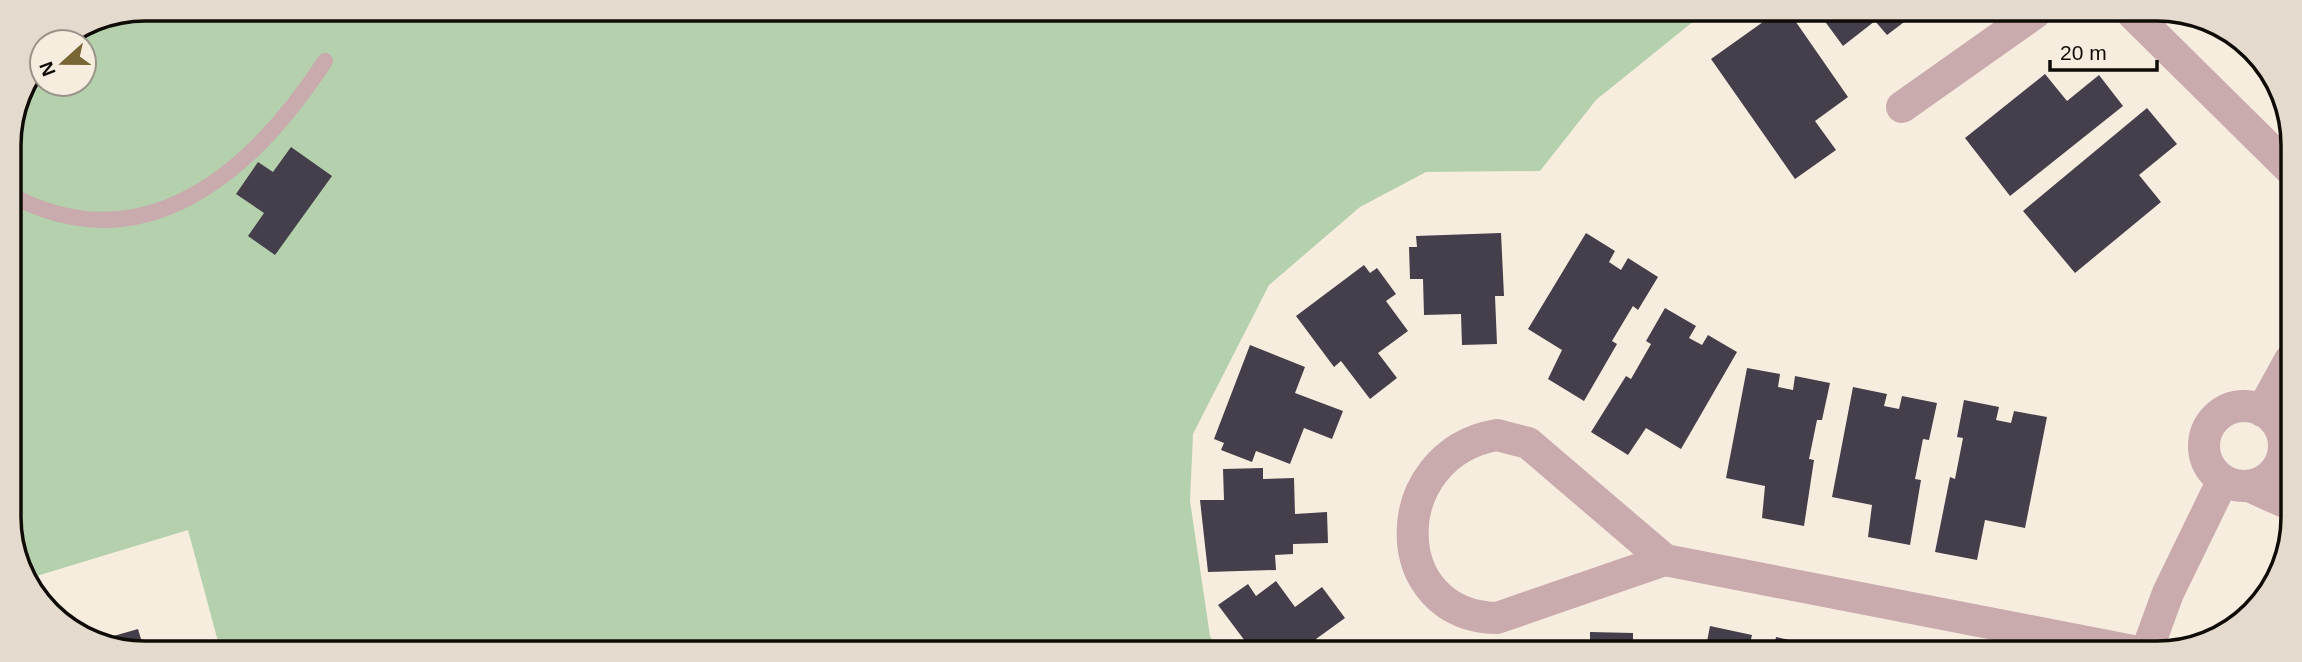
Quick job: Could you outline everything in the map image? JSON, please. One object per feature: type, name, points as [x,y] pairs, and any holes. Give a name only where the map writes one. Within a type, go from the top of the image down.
[{"type":"street","points":[[1902,107],[2024,21]]},
{"type":"street","points":[[2140,21],[2281,160]]},
{"type":"street","points":[[2281,395],[2275,418],[2233,407],[2215,418],[2210,426],[2205,455],[2215,474],[2281,501]]},
{"type":"street","points":[[1665,560],[1518,612],[1497,618],[1475,618],[1454,610],[1437,596],[1425,577],[1412,540],[1415,500],[1424,482],[1437,466],[1466,445],[1480,437],[1513,436],[1541,453],[1665,560],[2083,641]]},
{"type":"street","points":[[2236,483],[2261,483],[2279,466],[2281,456]]},
{"type":"street","points":[[2150,641],[2168,593],[2236,483]]},
{"type":"lane","points":[[21,199],[45,209],[90,219],[136,217],[179,204],[217,181],[255,150],[293,108],[325,61]]},
{"type":"green space","points":[[137,21],[1694,21],[1596,100],[1540,171],[1426,172],[1360,207],[1269,285],[1193,434],[1190,501],[1210,636],[1213,641],[218,641],[188,530],[36,576],[23,541],[21,525],[21,137],[30,98],[98,98],[98,30]]},
{"type":"building","points":[[1764,21],[1795,21],[1848,97],[1815,121],[1836,150],[1795,179],[1711,59]]},
{"type":"building","points":[[1825,21],[1875,21],[1843,46]]},
{"type":"building","points":[[1875,21],[1905,21],[1887,35]]},
{"type":"building","points":[[2045,74],[2067,101],[2099,75],[2123,106],[2010,196],[1965,138]]},
{"type":"building","points":[[2147,108],[2177,144],[2139,175],[2161,202],[2075,273],[2023,211]]},
{"type":"building","points":[[291,147],[332,176],[275,255],[248,236],[264,213],[236,194],[258,162],[273,172]]},
{"type":"building","points":[[1501,233],[1504,296],[1495,296],[1497,344],[1462,345],[1461,314],[1424,315],[1423,279],[1410,279],[1409,247],[1417,247],[1416,236]]},
{"type":"building","points":[[1586,233],[1615,251],[1609,262],[1621,270],[1628,258],[1658,277],[1638,310],[1633,306],[1612,341],[1617,344],[1584,401],[1548,379],[1562,350],[1528,329]]},
{"type":"building","points":[[1364,265],[1370,273],[1377,268],[1396,294],[1386,301],[1408,331],[1378,353],[1397,378],[1370,399],[1341,361],[1334,367],[1296,316]]},
{"type":"building","points":[[1665,308],[1696,326],[1689,338],[1702,345],[1708,335],[1737,352],[1681,449],[1646,428],[1628,455],[1591,432],[1626,376],[1631,379],[1651,344],[1646,341]]},
{"type":"building","points":[[1250,345],[1305,367],[1295,393],[1343,411],[1332,439],[1304,428],[1290,464],[1256,451],[1252,462],[1221,450],[1224,443],[1214,439]]},
{"type":"building","points":[[1747,368],[1780,374],[1778,387],[1793,390],[1795,376],[1830,383],[1822,420],[1817,420],[1809,459],[1814,460],[1804,526],[1762,518],[1765,486],[1726,478]]},
{"type":"building","points":[[1853,387],[1887,394],[1884,406],[1899,409],[1902,396],[1937,403],[1929,440],[1923,439],[1915,479],[1921,480],[1910,545],[1868,537],[1872,505],[1832,497]]},
{"type":"building","points":[[1964,400],[1999,407],[1996,420],[2011,423],[2014,411],[2047,417],[2025,528],[1985,520],[1977,560],[1935,552],[1950,477],[1955,479],[1963,438],[1957,437]]},
{"type":"building","points":[[1263,468],[1263,479],[1294,478],[1295,514],[1327,512],[1328,543],[1293,544],[1293,554],[1275,555],[1276,570],[1208,572],[1200,500],[1224,500],[1223,469]]},
{"type":"building","points":[[1276,581],[1295,607],[1322,587],[1345,618],[1316,639],[1318,641],[1245,641],[1218,605],[1248,584],[1256,596]]},
{"type":"building","points":[[1710,626],[1752,635],[1751,641],[1707,641]]},
{"type":"building","points":[[138,629],[142,641],[129,640],[112,637]]},
{"type":"building","points":[[1590,632],[1633,633],[1633,641],[1590,641]]},
{"type":"building","points":[[1776,637],[1795,641],[1775,641]]}]
